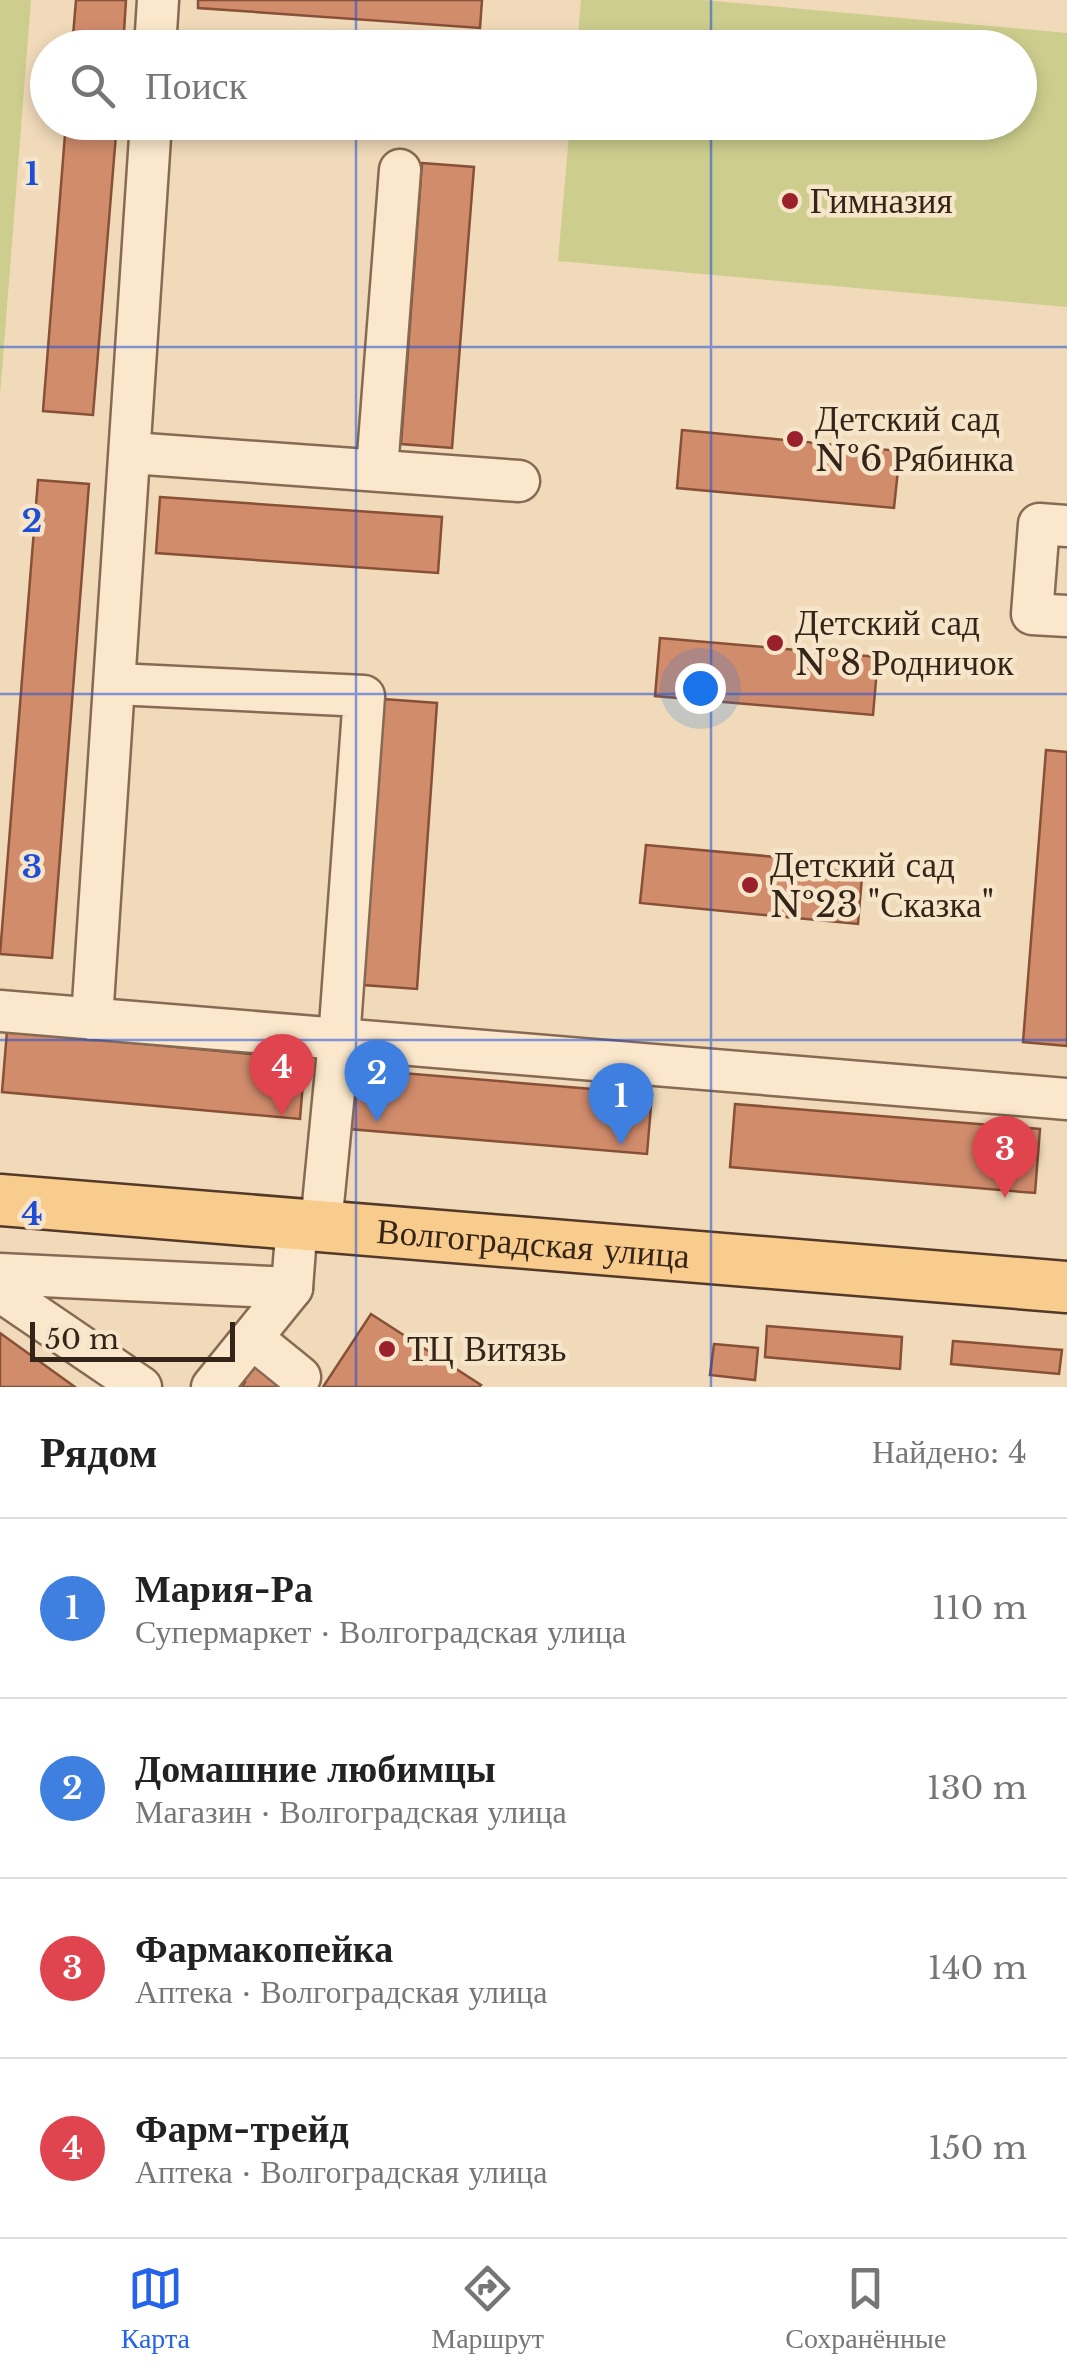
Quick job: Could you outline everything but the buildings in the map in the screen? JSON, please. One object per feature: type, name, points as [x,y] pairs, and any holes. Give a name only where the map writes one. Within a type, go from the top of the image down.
[{"type":"main road","name":"Волгоградская улица","points":[[0,1200],[301,1247],[1067,1286]]},
{"type":"main road","points":[[0,1228],[301,1247],[1067,1312]]},
{"type":"lane","points":[[156,30],[158,0]]},
{"type":"lane","points":[[92,1019],[149,140]]},
{"type":"lane","points":[[377,469],[400,170]]},
{"type":"lane","points":[[131,453],[519,481]]},
{"type":"lane","points":[[1067,526],[1039,524],[1032,614],[1067,616]]},
{"type":"lane","points":[[116,684],[364,696],[339,1040],[301,1247],[252,1338],[212,1387]]},
{"type":"lane","points":[[0,1012],[1067,1099]]},
{"type":"lane","points":[[0,1274],[301,1247]]},
{"type":"lane","points":[[0,1291],[141,1387]]},
{"type":"lane","points":[[252,1338],[300,1377]]},
{"type":"green space","points":[[0,0],[31,0],[0,396]]},
{"type":"green space","name":"Гимназия","points":[[581,0],[704,0],[1034,30],[578,30]]},
{"type":"green space","name":"Гимназия","points":[[1037,30],[1067,33],[1067,307],[558,261],[569,140],[1037,140]]},
{"type":"place","name":"Гимназия","points":[[790,201]]},
{"type":"place","name":"Детский сад №6 Рябинка","points":[[795,439]]},
{"type":"place","name":"Детский сад №8 Родничок","points":[[775,643]]},
{"type":"place","name":"Детский сад №23 \"Сказка\"","points":[[750,885]]},
{"type":"place","name":"Фарм-трейд","points":[[282,1116]]},
{"type":"place","name":"Домашние любимцы","points":[[377,1122]]},
{"type":"place","name":"Мария-Ра","points":[[621,1145]]},
{"type":"place","name":"Фармакопейка","points":[[1005,1198]]},
{"type":"place","name":"ТЦ Витязь","points":[[387,1349]]}]
